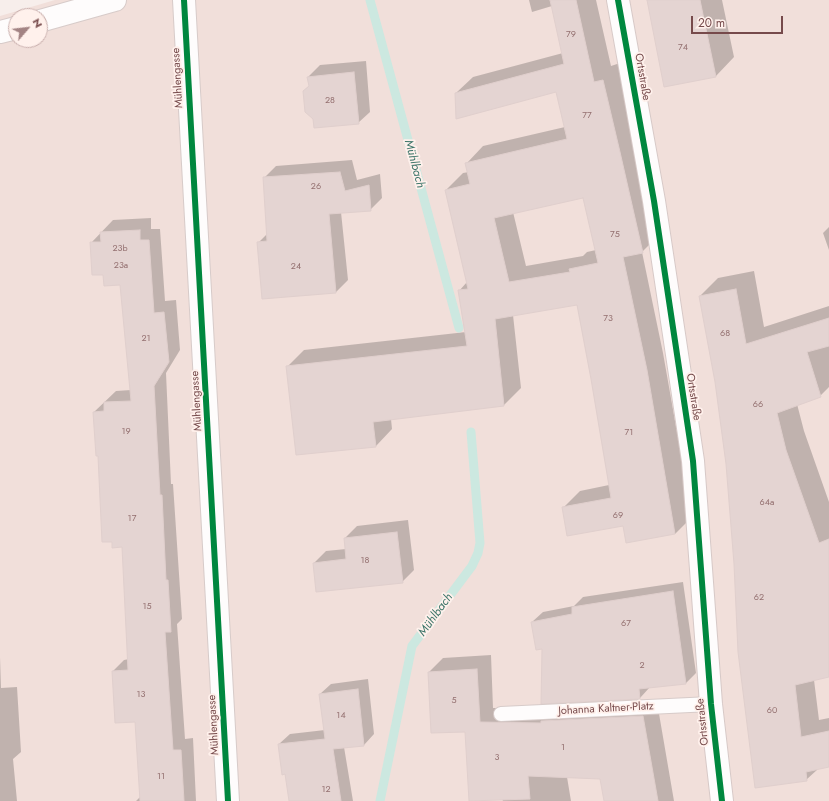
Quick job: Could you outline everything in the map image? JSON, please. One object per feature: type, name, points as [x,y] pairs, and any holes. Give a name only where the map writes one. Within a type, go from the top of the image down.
[{"type":"street","points":[[48,19],[115,0]]},
{"type":"street","name":"Mühlengasse","points":[[184,0],[228,801]]},
{"type":"street","name":"Ortsstraße","points":[[618,0],[654,201],[693,460],[711,704],[722,801]]},
{"type":"lane","name":"Johanna Kaltner-Platz","points":[[501,714],[711,704]]},
{"type":"shaded area","points":[[55,0],[829,0],[829,801],[0,801],[0,16],[8,14],[8,48],[48,48],[48,8],[28,8]]},
{"type":"building","points":[[550,0],[576,0],[594,82],[603,80],[643,253],[623,257],[647,370],[675,534],[626,543],[623,526],[567,536],[562,507],[611,498],[577,305],[495,319],[504,406],[373,422],[376,447],[296,455],[286,366],[467,346],[458,290],[468,289],[445,190],[470,184],[465,163],[567,139],[556,92],[456,119],[455,93],[564,64]],"holes":[[[583,198],[598,263],[569,269],[570,272],[509,282],[494,218]]]},
{"type":"building","points":[[647,0],[700,0],[716,77],[664,87]]},
{"type":"building","points":[[354,72],[359,124],[314,128],[313,119],[305,112],[303,91],[309,86],[307,77]]},
{"type":"building","points":[[340,172],[345,191],[369,185],[371,211],[329,214],[336,293],[262,299],[257,242],[267,241],[263,177]]},
{"type":"building","points":[[140,230],[140,240],[149,240],[154,313],[164,312],[169,362],[154,386],[160,495],[162,495],[166,580],[168,580],[171,632],[165,632],[173,750],[181,750],[184,801],[140,801],[135,722],[115,723],[112,671],[128,670],[122,547],[112,548],[112,542],[102,542],[98,456],[96,456],[93,412],[104,411],[104,402],[131,401],[120,285],[104,286],[103,275],[92,275],[90,242],[101,242],[100,232]]},
{"type":"building","points":[[736,289],[746,344],[829,318],[829,346],[807,352],[821,397],[777,413],[786,450],[819,543],[829,539],[829,677],[795,685],[801,737],[829,731],[829,767],[806,772],[807,781],[755,788],[738,652],[734,564],[726,464],[715,382],[699,296]]},
{"type":"building","points":[[397,532],[403,583],[316,592],[313,563],[346,559],[344,538]]},
{"type":"building","points":[[673,591],[686,684],[639,689],[640,699],[541,704],[542,649],[536,650],[531,622],[572,614],[572,607]]},
{"type":"building","points":[[477,669],[480,722],[541,723],[541,721],[643,716],[658,801],[604,801],[600,779],[528,776],[530,799],[469,801],[465,732],[431,733],[428,672]]},
{"type":"building","points":[[358,689],[364,746],[333,749],[341,801],[289,801],[285,774],[282,775],[278,744],[325,739],[319,694]]},
{"type":"waterway","name":"Mühlbach","points":[[370,0],[459,328]]},
{"type":"waterway","name":"Mühlbach","points":[[380,801],[412,646],[472,566],[478,553],[480,543],[471,432]]},
{"type":"cycle path","points":[[184,0],[228,801]]},
{"type":"cycle path","points":[[618,0],[654,201],[693,461],[711,704],[722,801]]}]
